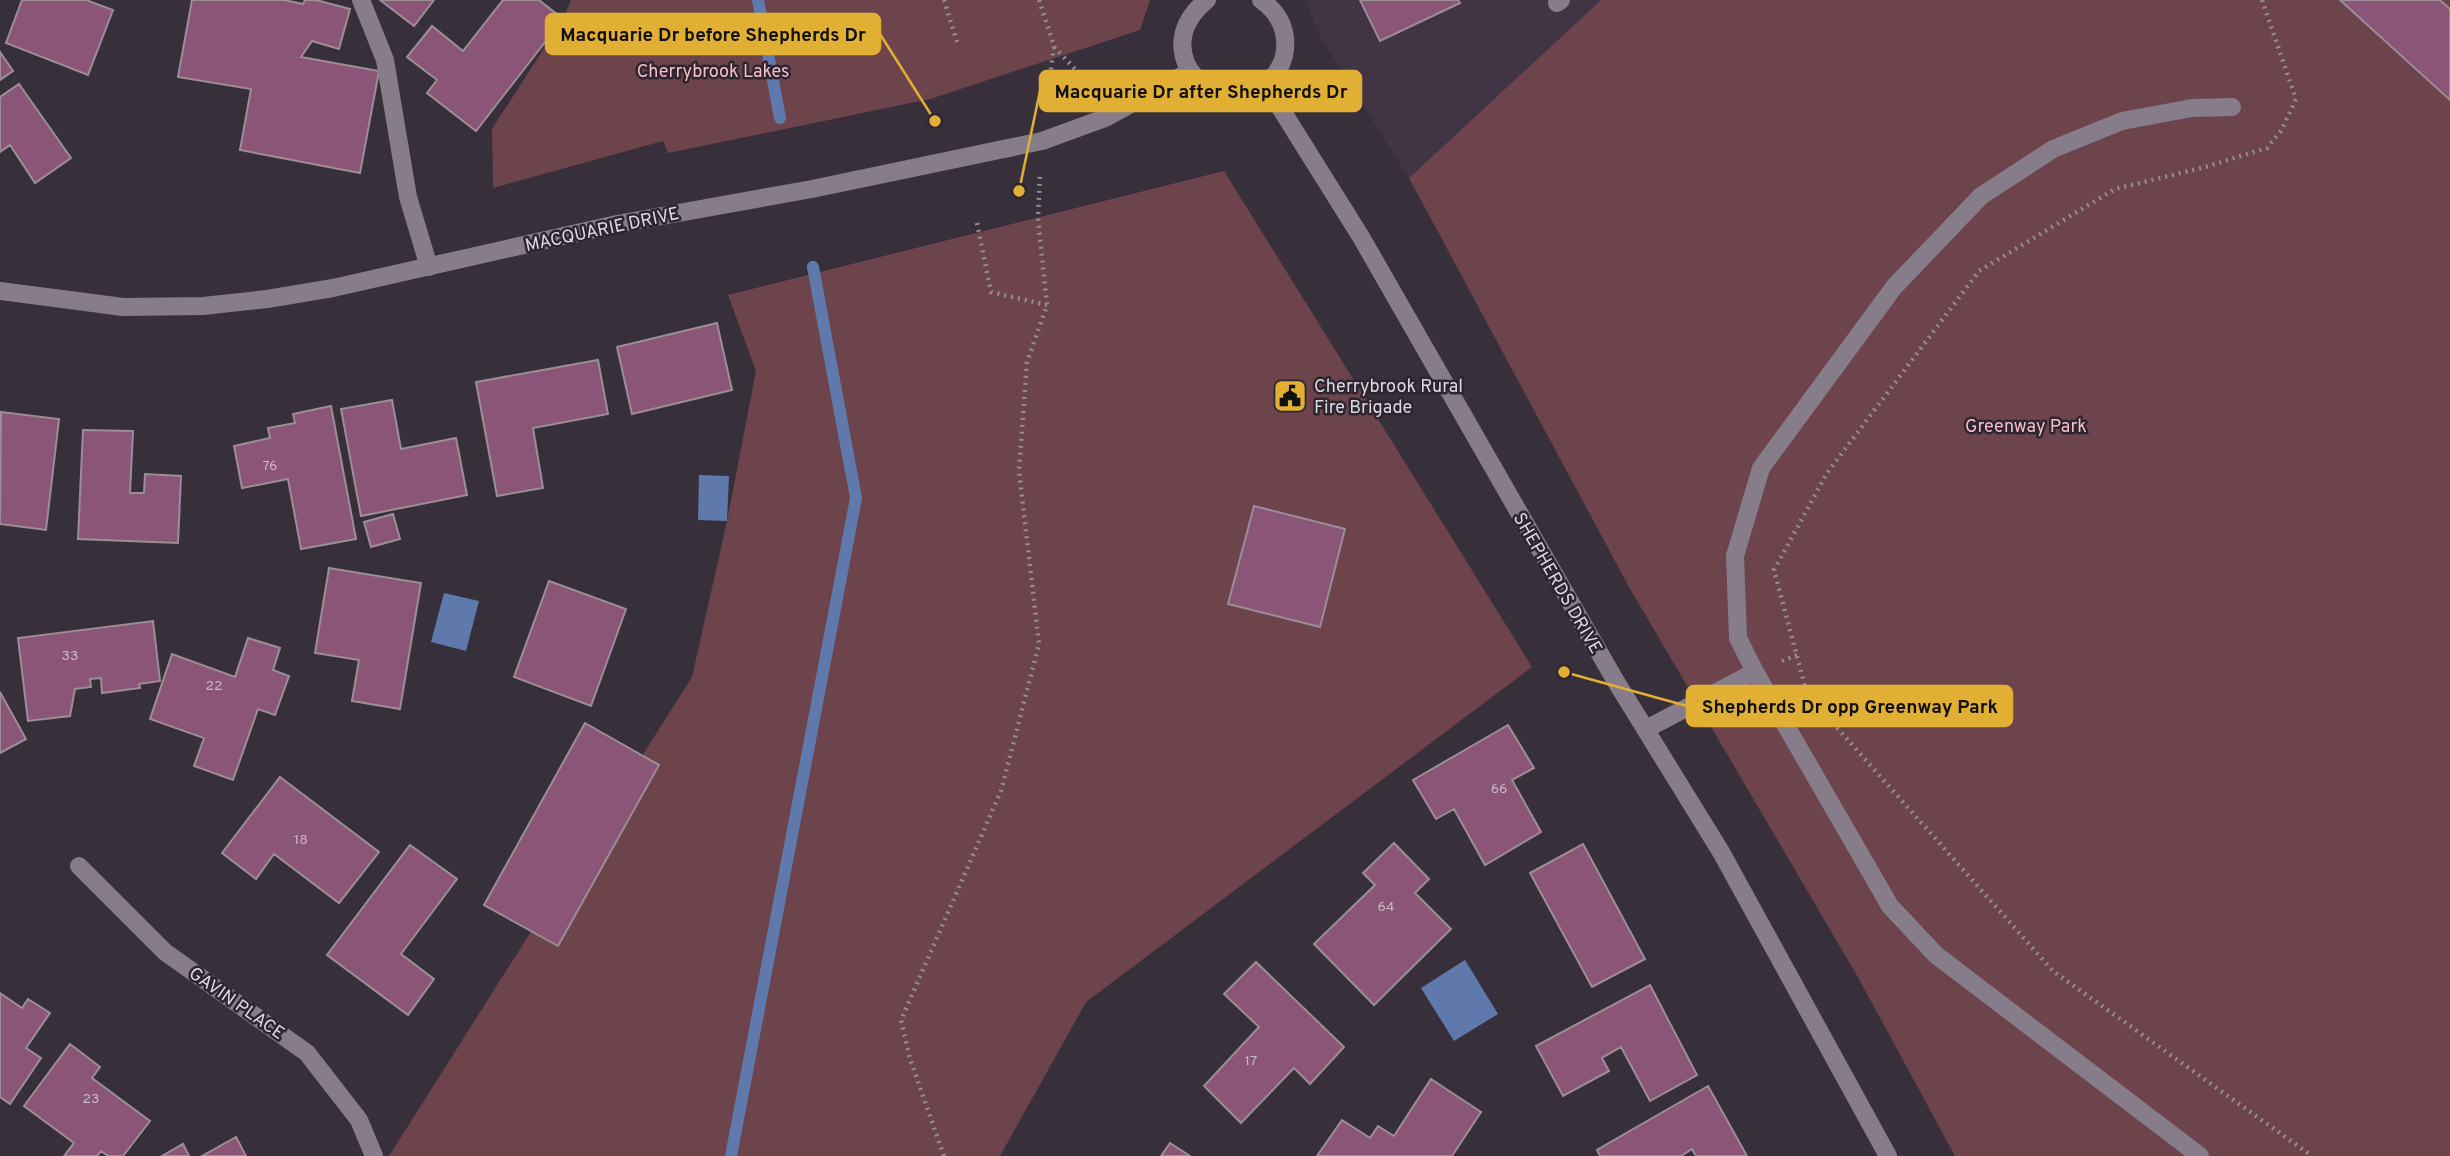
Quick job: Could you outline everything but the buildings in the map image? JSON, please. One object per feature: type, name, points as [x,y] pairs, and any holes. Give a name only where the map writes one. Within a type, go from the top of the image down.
[{"type":"main road","points":[[361,0],[385,60],[408,197],[429,267]]},
{"type":"main road","points":[[1207,0],[1190,18],[1184,30],[1183,46],[1189,72],[1219,94],[1236,96],[1252,93],[1266,85],[1278,72],[1285,56],[1286,38],[1281,22],[1261,0]]},
{"type":"main road","name":"MACQUARIE DRIVE","points":[[0,291],[123,307],[203,306],[333,288],[617,224],[812,189],[1042,141],[1105,118],[1189,72]]},
{"type":"main road","name":"SHEPHERDS DRIVE","points":[[1266,85],[1361,237],[1608,669],[1721,852],[1888,1156]]},
{"type":"main road","points":[[2200,1156],[1936,956],[1890,906],[1738,638],[1735,556],[1760,468],[1895,287],[1981,196],[2053,149],[2122,121],[2192,108],[2232,107]]},
{"type":"main road","points":[[1646,729],[1755,672]]},
{"type":"main road","name":"GAVIN PLACE","points":[[79,866],[165,952],[307,1053],[359,1120],[374,1156]]},
{"type":"path","points":[[944,0],[957,42]]},
{"type":"path","points":[[1039,0],[1054,46],[1076,70]]},
{"type":"path","points":[[2262,0],[2296,99],[2281,131],[2267,148],[2205,167],[2115,189],[1979,271],[1827,473],[1774,570],[1807,694],[2053,971],[2312,1156]]},
{"type":"path","points":[[944,1156],[910,1059],[901,1020],[1001,792],[1039,645],[1019,471],[1027,362],[1047,305],[1038,219],[1042,141],[1054,46]]},
{"type":"path","points":[[977,223],[991,292],[1047,305]]},
{"type":"shaded area","points":[[1305,0],[1601,0],[1409,178],[1322,40]]},
{"type":"green space","name":"Cherrybrook Lakes","points":[[571,0],[1150,0],[1140,30],[930,99],[668,153],[663,141],[493,188],[492,129],[563,19]]},
{"type":"green space","name":"Greenway Park","points":[[1601,0],[2450,0],[2450,1156],[1955,1156],[1859,979],[1629,587],[1409,178]]},
{"type":"green space","points":[[1224,171],[1532,667],[1086,1002],[1000,1156],[389,1156],[692,677],[727,521],[756,371],[728,295]]},
{"type":"water","points":[[699,475],[729,476],[727,521],[698,520]]},
{"type":"water","points":[[444,593],[479,601],[466,651],[431,642]]},
{"type":"water","points":[[1465,960],[1498,1014],[1454,1041],[1421,988]]},
{"type":"waterway","points":[[758,0],[780,118]]},
{"type":"waterway","points":[[731,1156],[856,498],[813,267]]},
{"type":"place","name":"Macquarie Dr before Shepherds Dr","points":[[935,121]]},
{"type":"place","name":"Macquarie Dr after Shepherds Dr","points":[[1019,191]]},
{"type":"place","name":"Cherrybrook Rural Fire Brigade","points":[[1290,396]]},
{"type":"place","name":"Shepherds Dr opp Greenway Park","points":[[1564,672]]}]
